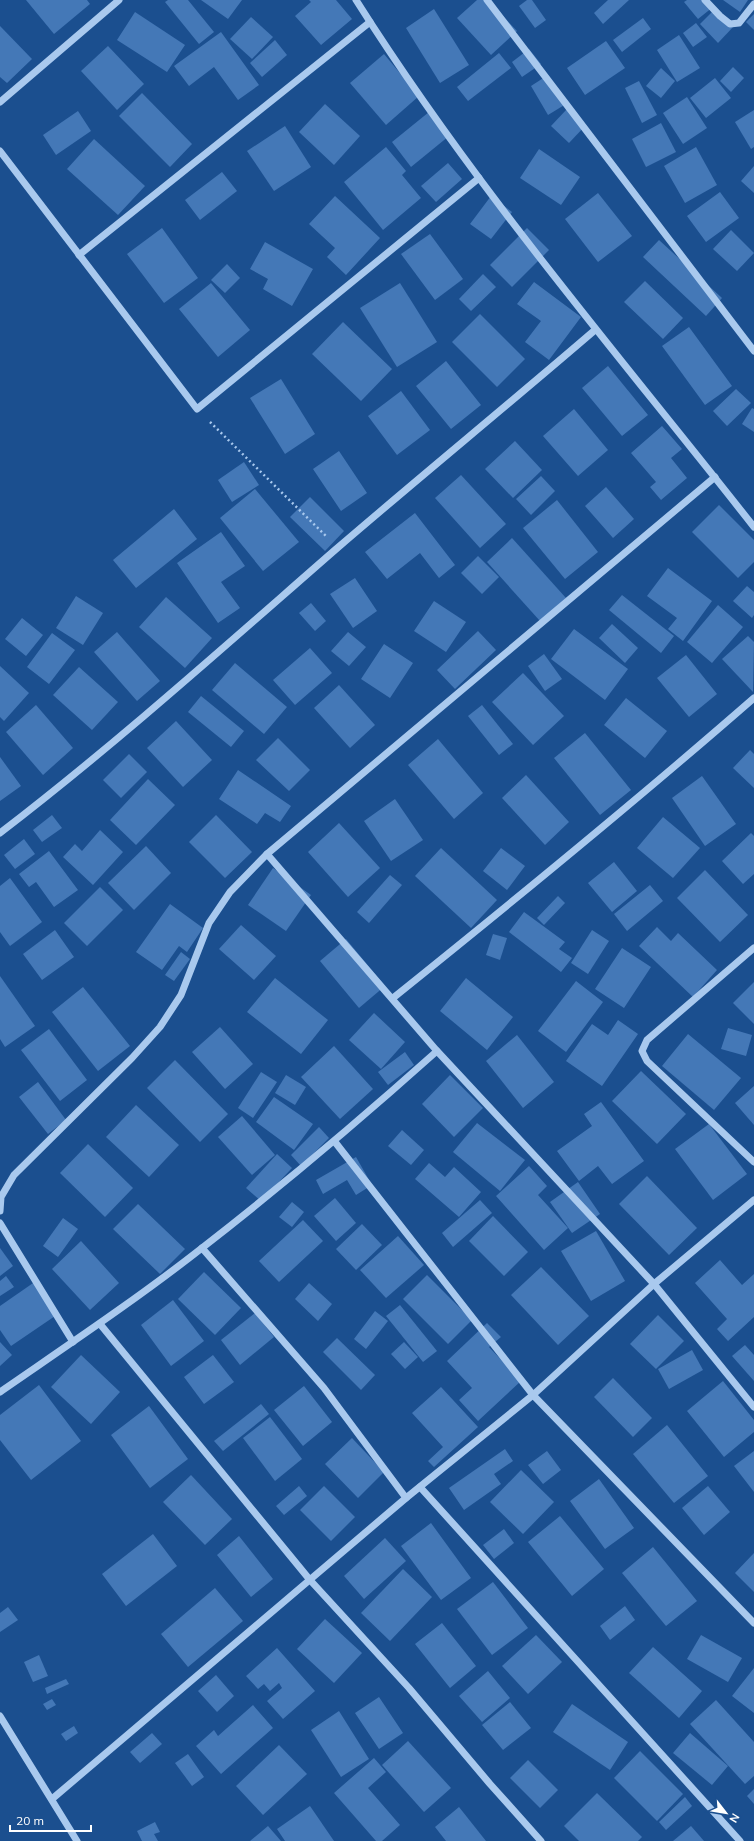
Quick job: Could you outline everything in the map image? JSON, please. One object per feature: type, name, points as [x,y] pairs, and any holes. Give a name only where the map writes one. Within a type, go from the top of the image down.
[{"type":"street","points":[[0,102],[119,0]]},
{"type":"street","points":[[356,0],[479,178],[595,330],[754,527]]},
{"type":"street","points":[[487,0],[754,351]]},
{"type":"street","points":[[705,0],[730,24],[739,23],[754,4]]},
{"type":"street","points":[[79,255],[370,22]]},
{"type":"street","points":[[0,151],[197,408],[479,178]]},
{"type":"street","points":[[0,833],[57,789],[155,707],[338,548],[595,330]]},
{"type":"street","points":[[0,1211],[1,1197],[14,1175],[132,1058],[160,1027],[181,995],[209,923],[230,892],[267,854],[715,477]]},
{"type":"street","points":[[393,998],[538,882],[670,772],[754,698]]},
{"type":"street","points":[[267,854],[393,998],[437,1051],[654,1284],[754,1407]]},
{"type":"street","points":[[754,948],[647,1040],[642,1050],[647,1061],[754,1162]]},
{"type":"street","points":[[0,1392],[100,1324],[202,1248],[335,1142],[437,1051]]},
{"type":"street","points":[[335,1142],[533,1395],[754,1623]]},
{"type":"street","points":[[52,1799],[406,1498],[533,1395],[654,1284],[754,1200]]},
{"type":"street","points":[[0,1223],[73,1342]]},
{"type":"street","points":[[202,1248],[324,1388],[406,1498]]},
{"type":"street","points":[[100,1324],[310,1580],[409,1688],[490,1784],[541,1841]]},
{"type":"street","points":[[420,1487],[740,1841]]},
{"type":"street","points":[[0,1716],[77,1841]]},
{"type":"path","points":[[197,408],[338,548]]},
{"type":"building","points":[[26,0],[87,0],[90,4],[54,34]]},
{"type":"building","points":[[168,0],[188,0],[214,32],[199,44],[165,2]]},
{"type":"building","points":[[201,0],[242,0],[228,19]]},
{"type":"building","points":[[309,0],[336,0],[352,19],[321,45],[295,16],[311,2]]},
{"type":"building","points":[[477,0],[488,0],[517,31],[491,55],[457,18]]},
{"type":"building","points":[[527,0],[532,0],[546,20],[535,28],[519,6]]},
{"type":"building","points":[[608,0],[629,0],[603,24],[594,13]]},
{"type":"building","points":[[687,0],[707,0],[713,7],[698,19],[684,2]]},
{"type":"building","points":[[723,0],[748,0],[740,12]]},
{"type":"building","points":[[716,8],[734,26],[718,43],[700,24]]},
{"type":"building","points":[[434,9],[469,65],[440,83],[406,28]]},
{"type":"building","points":[[135,12],[185,45],[167,72],[117,40]]},
{"type":"building","points":[[754,14],[754,30],[746,22]]},
{"type":"building","points":[[251,17],[273,37],[252,59],[230,39]]},
{"type":"building","points":[[643,18],[651,29],[622,52],[613,40]]},
{"type":"building","points":[[696,23],[707,37],[693,47],[683,33]]},
{"type":"building","points":[[0,26],[32,59],[7,83],[0,77]]},
{"type":"building","points":[[221,32],[259,85],[238,100],[214,67],[189,86],[174,66]]},
{"type":"building","points":[[679,35],[700,68],[677,82],[657,50]]},
{"type":"building","points":[[275,40],[287,55],[262,77],[250,63]]},
{"type":"building","points":[[606,41],[625,68],[585,95],[567,68]]},
{"type":"building","points":[[108,46],[144,84],[117,110],[81,71]]},
{"type":"building","points":[[529,49],[541,64],[522,77],[512,62]]},
{"type":"building","points":[[499,53],[511,68],[468,101],[457,87]]},
{"type":"building","points":[[384,54],[419,96],[386,125],[350,83]]},
{"type":"building","points":[[733,67],[744,78],[731,92],[720,81]]},
{"type":"building","points":[[661,68],[675,81],[661,98],[646,86]]},
{"type":"building","points":[[548,75],[566,104],[548,115],[531,86]]},
{"type":"building","points":[[715,78],[731,98],[706,118],[690,98]]},
{"type":"building","points":[[639,81],[657,115],[642,123],[625,88]]},
{"type":"building","points":[[142,93],[192,144],[170,167],[119,116]]},
{"type":"building","points":[[687,97],[707,128],[683,144],[663,113]]},
{"type":"building","points":[[325,104],[360,136],[334,165],[299,132]]},
{"type":"building","points":[[567,109],[585,126],[569,143],[551,126]]},
{"type":"building","points":[[754,110],[754,147],[751,149],[735,122]]},
{"type":"building","points":[[78,111],[91,131],[56,155],[43,135]]},
{"type":"building","points":[[429,112],[449,136],[411,167],[392,142]]},
{"type":"building","points":[[661,123],[676,152],[646,167],[632,139]]},
{"type":"building","points":[[285,126],[311,167],[274,191],[247,151]]},
{"type":"building","points":[[94,139],[145,186],[118,215],[67,169]]},
{"type":"building","points":[[386,147],[406,171],[402,175],[421,198],[383,230],[344,182]]},
{"type":"building","points":[[696,147],[717,185],[685,203],[664,166]]},
{"type":"building","points":[[539,149],[580,177],[561,205],[520,178]]},
{"type":"building","points":[[448,163],[462,179],[436,202],[421,186]]},
{"type":"building","points":[[754,166],[754,193],[741,181]]},
{"type":"building","points":[[222,172],[237,191],[200,220],[185,200]]},
{"type":"building","points":[[720,192],[739,218],[706,242],[687,216]]},
{"type":"building","points":[[598,193],[632,236],[598,262],[565,219]]},
{"type":"building","points":[[335,196],[380,238],[346,275],[327,257],[335,248],[309,224]]},
{"type":"building","points":[[491,196],[512,212],[491,239],[470,224]]},
{"type":"building","points":[[162,228],[198,278],[164,303],[127,254]]},
{"type":"building","points":[[527,228],[549,250],[512,287],[490,265]]},
{"type":"building","points":[[731,230],[754,253],[737,271],[713,249]]},
{"type":"building","points":[[430,234],[463,279],[435,300],[401,254]]},
{"type":"building","points":[[659,240],[722,298],[706,316],[643,257]]},
{"type":"building","points":[[265,242],[313,269],[292,306],[263,289],[268,279],[250,269]]},
{"type":"building","points":[[227,264],[240,278],[225,293],[211,280]]},
{"type":"building","points":[[483,274],[496,287],[471,311],[459,299]]},
{"type":"building","points":[[645,281],[683,318],[663,339],[624,302]]},
{"type":"building","points":[[534,282],[581,317],[549,360],[525,342],[541,321],[517,304]]},
{"type":"building","points":[[211,283],[250,330],[218,357],[179,309]]},
{"type":"building","points":[[400,283],[437,342],[397,367],[360,308]]},
{"type":"building","points":[[480,314],[525,359],[497,387],[452,342]]},
{"type":"building","points":[[343,322],[392,369],[361,401],[312,354]]},
{"type":"building","points":[[689,327],[732,386],[705,405],[662,346]]},
{"type":"building","points":[[446,361],[481,405],[451,429],[416,386]]},
{"type":"building","points":[[608,366],[648,415],[622,436],[582,388]]},
{"type":"building","points":[[281,379],[315,434],[285,454],[250,398]]},
{"type":"building","points":[[736,389],[751,403],[727,426],[713,411]]},
{"type":"building","points":[[401,391],[430,430],[397,455],[368,416]]},
{"type":"building","points":[[752,408],[754,409],[754,432],[742,424]]},
{"type":"building","points":[[574,409],[608,450],[578,476],[543,436]]},
{"type":"building","points":[[662,426],[682,449],[671,458],[687,478],[661,500],[650,487],[656,482],[631,453]]},
{"type":"building","points":[[515,441],[542,470],[513,498],[485,469]]},
{"type":"building","points":[[339,451],[367,493],[341,511],[313,469]]},
{"type":"building","points":[[244,462],[259,485],[232,502],[218,480]]},
{"type":"building","points":[[461,475],[506,524],[480,548],[435,498]]},
{"type":"building","points":[[541,476],[555,491],[531,515],[516,499]]},
{"type":"building","points":[[606,487],[634,519],[613,538],[585,506]]},
{"type":"building","points":[[255,489],[299,542],[263,571],[220,518]]},
{"type":"building","points":[[310,497],[344,531],[325,551],[290,517]]},
{"type":"building","points":[[557,500],[598,552],[565,579],[523,528]]},
{"type":"building","points":[[719,505],[754,540],[754,562],[738,578],[692,532]]},
{"type":"building","points":[[174,509],[197,539],[136,588],[113,560]]},
{"type":"building","points":[[415,513],[455,565],[439,578],[420,553],[387,579],[365,552]]},
{"type":"building","points":[[221,532],[245,566],[221,582],[240,608],[218,623],[177,563]]},
{"type":"building","points":[[512,538],[566,598],[540,621],[487,562]]},
{"type":"building","points":[[478,556],[499,577],[482,594],[461,573]]},
{"type":"building","points":[[668,568],[712,601],[683,641],[668,629],[677,618],[647,596]]},
{"type":"building","points":[[355,578],[377,611],[353,628],[330,594]]},
{"type":"building","points":[[747,586],[754,592],[754,615],[752,618],[733,601]]},
{"type":"building","points":[[622,595],[674,636],[661,653],[609,610]]},
{"type":"building","points":[[76,596],[103,613],[83,645],[56,628]]},
{"type":"building","points":[[166,597],[212,638],[185,668],[139,627]]},
{"type":"building","points":[[434,601],[466,622],[446,652],[414,631]]},
{"type":"building","points":[[311,603],[326,621],[315,631],[299,613]]},
{"type":"building","points":[[718,605],[743,627],[712,663],[687,642]]},
{"type":"building","points":[[22,618],[43,635],[26,656],[5,639]]},
{"type":"building","points":[[612,624],[638,648],[625,663],[599,638]]},
{"type":"building","points":[[574,629],[628,669],[605,700],[551,659]]},
{"type":"building","points":[[478,631],[496,650],[455,689],[437,670]]},
{"type":"building","points":[[117,632],[160,681],[137,701],[94,652]]},
{"type":"building","points":[[348,632],[366,647],[349,666],[331,651]]},
{"type":"building","points":[[52,633],[75,650],[49,684],[27,667]]},
{"type":"building","points":[[748,636],[754,642],[753,692],[722,659]]},
{"type":"building","points":[[384,644],[413,663],[390,698],[361,679]]},
{"type":"building","points":[[310,648],[332,673],[295,705],[273,680]]},
{"type":"building","points":[[544,654],[562,679],[545,691],[528,666]]},
{"type":"building","points":[[686,655],[717,694],[689,717],[657,678]]},
{"type":"building","points":[[235,663],[287,707],[264,734],[212,690]]},
{"type":"building","points":[[0,666],[29,693],[4,721],[0,717]]},
{"type":"building","points":[[79,667],[118,702],[92,730],[53,695]]},
{"type":"building","points":[[523,673],[564,716],[533,745],[492,702]]},
{"type":"building","points":[[339,685],[375,725],[350,748],[314,708]]},
{"type":"building","points":[[201,696],[244,731],[231,747],[188,712]]},
{"type":"building","points":[[626,698],[667,731],[645,758],[604,725]]},
{"type":"building","points":[[36,705],[73,748],[43,775],[6,732]]},
{"type":"building","points":[[482,705],[513,744],[499,755],[468,716]]},
{"type":"building","points":[[176,721],[212,760],[183,787],[147,748]]},
{"type":"building","points":[[585,733],[631,790],[600,815],[554,758]]},
{"type":"building","points":[[278,738],[310,770],[289,791],[256,760]]},
{"type":"building","points":[[438,739],[483,793],[454,819],[408,765]]},
{"type":"building","points":[[750,750],[754,754],[754,788],[733,768]]},
{"type":"building","points":[[129,754],[147,772],[121,798],[103,780]]},
{"type":"building","points":[[0,757],[21,786],[0,801]]},
{"type":"building","points":[[238,770],[291,806],[280,822],[265,813],[257,824],[219,799]]},
{"type":"building","points":[[526,775],[569,822],[545,845],[502,798]]},
{"type":"building","points":[[702,776],[736,824],[705,846],[672,798]]},
{"type":"building","points":[[148,779],[175,805],[136,845],[110,820]]},
{"type":"building","points":[[395,799],[423,840],[391,861],[364,821]]},
{"type":"building","points":[[52,815],[62,828],[42,842],[33,830]]},
{"type":"building","points":[[216,815],[252,852],[225,878],[189,842]]},
{"type":"building","points":[[663,817],[700,848],[673,878],[637,848]]},
{"type":"building","points":[[339,823],[380,868],[348,897],[308,852]]},
{"type":"building","points":[[100,830],[123,852],[93,885],[63,857],[75,844],[82,851]]},
{"type":"building","points":[[751,833],[754,836],[754,874],[743,884],[722,861]]},
{"type":"building","points":[[24,839],[35,854],[15,869],[4,855]]},
{"type":"building","points":[[146,846],[171,873],[134,910],[108,883]]},
{"type":"building","points":[[441,848],[497,900],[471,928],[415,876]]},
{"type":"building","points":[[501,848],[525,866],[507,890],[483,871]]},
{"type":"building","points":[[49,851],[78,890],[54,907],[36,882],[29,887],[19,874]]},
{"type":"building","points":[[614,862],[637,891],[612,912],[588,883]]},
{"type":"building","points":[[273,868],[311,895],[286,931],[248,905]]},
{"type":"building","points":[[705,870],[748,915],[720,942],[677,898]]},
{"type":"building","points":[[390,875],[402,885],[369,923],[357,912]]},
{"type":"building","points":[[10,878],[42,922],[10,946],[0,932],[0,886]]},
{"type":"building","points":[[650,885],[663,901],[627,931],[614,914]]},
{"type":"building","points":[[100,887],[123,910],[87,946],[64,923]]},
{"type":"building","points":[[558,896],[565,903],[544,925],[537,918]]},
{"type":"building","points":[[170,904],[203,928],[187,952],[179,946],[162,970],[136,952]]},
{"type":"building","points":[[524,912],[565,942],[559,949],[572,958],[561,972],[509,932]]},
{"type":"building","points":[[241,925],[276,956],[254,980],[219,949]]},
{"type":"building","points":[[657,927],[671,941],[678,933],[717,970],[693,997],[639,946]]},
{"type":"building","points":[[55,930],[74,957],[42,980],[23,954]]},
{"type":"building","points":[[592,930],[609,941],[588,974],[571,963]]},
{"type":"building","points":[[493,934],[507,938],[500,960],[486,955]]},
{"type":"building","points":[[346,939],[385,986],[359,1008],[320,961]]},
{"type":"building","points":[[622,948],[651,967],[624,1008],[595,989]]},
{"type":"building","points":[[181,952],[190,959],[174,981],[165,975]]},
{"type":"building","points":[[0,976],[35,1026],[5,1047],[0,1039]]},
{"type":"building","points":[[275,978],[328,1020],[301,1054],[247,1012]]},
{"type":"building","points":[[466,978],[513,1017],[487,1050],[440,1011]]},
{"type":"building","points":[[576,981],[603,1002],[566,1052],[538,1031]]},
{"type":"building","points":[[754,982],[754,1024],[733,1003]]},
{"type":"building","points":[[83,987],[130,1046],[98,1071],[52,1012]]},
{"type":"building","points":[[374,1013],[405,1042],[381,1069],[349,1040]]},
{"type":"building","points":[[618,1020],[638,1034],[602,1086],[566,1061],[592,1024],[608,1035]]},
{"type":"building","points":[[220,1027],[253,1064],[225,1089],[192,1052]]},
{"type":"building","points":[[728,1028],[752,1035],[746,1056],[721,1049]]},
{"type":"building","points":[[49,1029],[87,1080],[60,1101],[21,1050]]},
{"type":"building","points":[[688,1034],[741,1078],[714,1110],[662,1066]]},
{"type":"building","points":[[517,1035],[554,1082],[523,1108],[486,1061]]},
{"type":"building","points":[[334,1046],[373,1089],[340,1119],[301,1077]]},
{"type":"building","points":[[405,1052],[414,1065],[388,1085],[378,1072]]},
{"type":"building","points":[[175,1060],[228,1114],[200,1142],[147,1088]]},
{"type":"building","points":[[641,1071],[686,1114],[657,1144],[612,1101]]},
{"type":"building","points":[[261,1072],[277,1082],[253,1118],[238,1108]]},
{"type":"building","points":[[286,1075],[306,1087],[295,1105],[275,1093]]},
{"type":"building","points":[[450,1075],[483,1108],[454,1137],[422,1104]]},
{"type":"building","points":[[38,1082],[66,1120],[48,1134],[19,1097]]},
{"type":"building","points":[[754,1086],[754,1125],[735,1103]]},
{"type":"building","points":[[274,1097],[313,1124],[294,1150],[256,1122]]},
{"type":"building","points":[[601,1102],[644,1161],[612,1184],[598,1166],[579,1181],[557,1151],[592,1126],[584,1114]]},
{"type":"building","points":[[136,1105],[179,1145],[149,1177],[106,1137]]},
{"type":"building","points":[[242,1116],[275,1155],[252,1175],[218,1137]]},
{"type":"building","points":[[477,1123],[525,1160],[500,1191],[453,1152]]},
{"type":"building","points":[[709,1124],[747,1174],[713,1200],[675,1149]]},
{"type":"building","points":[[319,1127],[329,1138],[301,1166],[291,1155]]},
{"type":"building","points":[[402,1130],[424,1150],[411,1165],[388,1146]]},
{"type":"building","points":[[88,1144],[133,1188],[105,1217],[60,1173]]},
{"type":"building","points":[[277,1154],[292,1168],[261,1201],[246,1188]]},
{"type":"building","points":[[356,1157],[372,1185],[356,1195],[347,1180],[323,1194],[316,1180]]},
{"type":"building","points":[[429,1163],[445,1177],[454,1167],[481,1192],[459,1217],[415,1179]]},
{"type":"building","points":[[529,1166],[547,1186],[538,1195],[568,1228],[544,1250],[496,1196]]},
{"type":"building","points":[[647,1176],[697,1228],[669,1255],[619,1204]]},
{"type":"building","points":[[578,1182],[600,1214],[572,1233],[550,1202]]},
{"type":"building","points":[[335,1198],[356,1223],[336,1241],[314,1216]]},
{"type":"building","points":[[480,1200],[492,1213],[453,1247],[442,1233]]},
{"type":"building","points":[[292,1202],[304,1212],[292,1227],[279,1217]]},
{"type":"building","points":[[138,1204],[185,1249],[160,1274],[113,1229]]},
{"type":"building","points":[[493,1216],[528,1252],[504,1276],[469,1241]]},
{"type":"building","points":[[63,1218],[78,1229],[58,1257],[43,1246]]},
{"type":"building","points":[[303,1220],[323,1241],[279,1282],[259,1261]]},
{"type":"building","points":[[362,1224],[382,1245],[356,1270],[336,1249]]},
{"type":"building","points":[[596,1231],[625,1281],[591,1301],[561,1251]]},
{"type":"building","points":[[398,1236],[424,1265],[386,1298],[360,1270]]},
{"type":"building","points":[[81,1241],[119,1283],[90,1310],[52,1269]]},
{"type":"building","points":[[0,1248],[13,1266],[0,1276]]},
{"type":"building","points":[[720,1260],[742,1285],[754,1274],[754,1317],[728,1341],[717,1329],[727,1319],[695,1283]]},
{"type":"building","points":[[541,1267],[589,1316],[558,1345],[511,1295]]},
{"type":"building","points":[[204,1272],[241,1308],[215,1335],[178,1299]]},
{"type":"building","points":[[427,1275],[472,1320],[448,1344],[403,1299]]},
{"type":"building","points":[[6,1276],[14,1287],[0,1296],[0,1281]]},
{"type":"building","points":[[36,1281],[58,1314],[11,1346],[0,1330],[0,1306]]},
{"type":"building","points":[[309,1283],[332,1304],[318,1321],[295,1299]]},
{"type":"building","points":[[173,1300],[204,1341],[171,1366],[141,1325]]},
{"type":"building","points":[[400,1305],[437,1351],[423,1362],[386,1316]]},
{"type":"building","points":[[375,1311],[388,1321],[366,1349],[354,1339]]},
{"type":"building","points":[[255,1313],[274,1337],[240,1365],[221,1340]]},
{"type":"building","points":[[658,1315],[684,1341],[656,1369],[630,1344]]},
{"type":"building","points":[[487,1323],[501,1337],[489,1347],[521,1381],[478,1421],[459,1400],[472,1388],[447,1361]]},
{"type":"building","points":[[337,1338],[375,1375],[361,1390],[323,1352]]},
{"type":"building","points":[[0,1342],[12,1355],[0,1366]]},
{"type":"building","points":[[404,1342],[418,1357],[405,1369],[391,1354]]},
{"type":"building","points":[[745,1345],[754,1355],[754,1381],[732,1356]]},
{"type":"building","points":[[692,1350],[703,1370],[669,1389],[658,1369]]},
{"type":"building","points":[[81,1355],[120,1392],[91,1424],[51,1387]]},
{"type":"building","points":[[213,1355],[234,1382],[204,1404],[184,1377]]},
{"type":"building","points":[[613,1378],[652,1418],[633,1437],[594,1397]]},
{"type":"building","points":[[723,1381],[754,1420],[754,1432],[724,1457],[687,1411]]},
{"type":"building","points":[[39,1385],[81,1441],[31,1480],[0,1440],[0,1415]]},
{"type":"building","points":[[304,1386],[332,1422],[303,1446],[274,1410]]},
{"type":"building","points":[[441,1387],[478,1427],[434,1467],[428,1461],[443,1447],[412,1413]]},
{"type":"building","points":[[261,1404],[269,1414],[223,1451],[214,1441]]},
{"type":"building","points":[[149,1406],[188,1459],[150,1488],[111,1435]]},
{"type":"building","points":[[270,1417],[302,1459],[275,1481],[243,1438]]},
{"type":"building","points":[[667,1425],[708,1476],[674,1503],[633,1454]]},
{"type":"building","points":[[352,1438],[384,1472],[358,1498],[325,1464]]},
{"type":"building","points":[[505,1449],[513,1461],[494,1474],[501,1484],[464,1510],[449,1488]]},
{"type":"building","points":[[547,1451],[561,1470],[543,1484],[528,1465]]},
{"type":"building","points":[[754,1451],[754,1492],[734,1466]]},
{"type":"building","points":[[521,1470],[554,1502],[523,1534],[490,1502]]},
{"type":"building","points":[[191,1475],[232,1519],[205,1545],[163,1502]]},
{"type":"building","points":[[599,1479],[634,1528],[605,1549],[570,1501]]},
{"type":"building","points":[[299,1486],[307,1496],[284,1515],[276,1506]]},
{"type":"building","points":[[324,1486],[355,1517],[331,1541],[300,1510]]},
{"type":"building","points":[[708,1486],[730,1512],[704,1535],[682,1508]]},
{"type":"building","points":[[560,1516],[604,1569],[572,1596],[528,1542]]},
{"type":"building","points":[[431,1523],[471,1578],[441,1600],[401,1546]]},
{"type":"building","points":[[504,1529],[514,1543],[494,1559],[483,1545]]},
{"type":"building","points":[[153,1534],[177,1566],[126,1606],[102,1574]]},
{"type":"building","points":[[239,1536],[273,1579],[251,1597],[217,1555]]},
{"type":"building","points":[[385,1538],[406,1561],[364,1599],[344,1576]]},
{"type":"building","points":[[653,1547],[697,1601],[666,1626],[622,1573]]},
{"type":"building","points":[[754,1553],[754,1592],[735,1573]]},
{"type":"building","points":[[403,1569],[432,1597],[390,1641],[361,1613]]},
{"type":"building","points":[[493,1582],[528,1628],[492,1655],[457,1609]]},
{"type":"building","points":[[215,1588],[243,1621],[188,1667],[161,1634]]},
{"type":"building","points":[[625,1606],[635,1620],[610,1640],[600,1626]]},
{"type":"building","points":[[8,1607],[18,1620],[0,1632],[0,1613]]},
{"type":"building","points":[[325,1619],[362,1653],[334,1683],[297,1649]]},
{"type":"building","points":[[442,1623],[476,1666],[450,1688],[415,1644]]},
{"type":"building","points":[[536,1635],[562,1662],[528,1694],[502,1666]]},
{"type":"building","points":[[701,1635],[742,1658],[728,1682],[687,1659]]},
{"type":"building","points":[[653,1647],[702,1691],[679,1718],[629,1673]]},
{"type":"building","points":[[277,1648],[315,1691],[283,1719],[267,1701],[282,1688],[279,1683],[270,1691],[264,1684],[258,1689],[246,1676]]},
{"type":"building","points":[[39,1655],[48,1676],[33,1682],[24,1662]]},
{"type":"building","points":[[754,1668],[754,1713],[732,1696]]},
{"type":"building","points":[[488,1671],[510,1698],[482,1722],[459,1696]]},
{"type":"building","points":[[216,1675],[234,1696],[217,1712],[198,1691]]},
{"type":"building","points":[[66,1679],[69,1684],[47,1694],[45,1688]]},
{"type":"building","points":[[379,1697],[403,1733],[379,1749],[355,1713]]},
{"type":"building","points":[[52,1699],[56,1705],[47,1710],[43,1704]]},
{"type":"building","points":[[716,1700],[754,1742],[754,1776],[745,1784],[690,1724]]},
{"type":"building","points":[[510,1702],[531,1728],[503,1750],[482,1725]]},
{"type":"building","points":[[572,1704],[628,1742],[610,1770],[553,1732]]},
{"type":"building","points":[[253,1705],[273,1728],[221,1774],[196,1746],[214,1730],[218,1736]]},
{"type":"building","points":[[339,1711],[369,1759],[341,1777],[311,1730]]},
{"type":"building","points":[[74,1726],[78,1733],[66,1741],[61,1734]]},
{"type":"building","points":[[152,1733],[162,1744],[140,1763],[130,1752]]},
{"type":"building","points":[[690,1733],[728,1766],[712,1785],[673,1753]]},
{"type":"building","points":[[408,1741],[451,1788],[424,1812],[382,1765]]},
{"type":"building","points":[[279,1745],[307,1774],[263,1815],[236,1786]]},
{"type":"building","points":[[640,1751],[683,1794],[657,1821],[614,1778]]},
{"type":"building","points":[[188,1754],[204,1777],[192,1786],[175,1763]]},
{"type":"building","points":[[374,1758],[386,1772],[368,1788],[400,1825],[382,1841],[376,1841],[334,1793]]},
{"type":"building","points":[[528,1760],[558,1790],[540,1808],[510,1778]]},
{"type":"building","points":[[754,1789],[754,1804],[747,1796]]},
{"type":"building","points":[[597,1793],[642,1837],[638,1841],[579,1841],[564,1826]]},
{"type":"building","points":[[685,1797],[692,1806],[666,1830],[659,1822]]},
{"type":"building","points":[[310,1806],[334,1841],[285,1841],[277,1829]]},
{"type":"building","points":[[459,1807],[486,1841],[446,1841],[435,1827]]},
{"type":"building","points":[[155,1822],[160,1832],[154,1834],[158,1841],[142,1841],[137,1831]]},
{"type":"building","points":[[268,1826],[281,1841],[250,1841]]},
{"type":"building","points":[[691,1826],[704,1841],[673,1841]]}]
